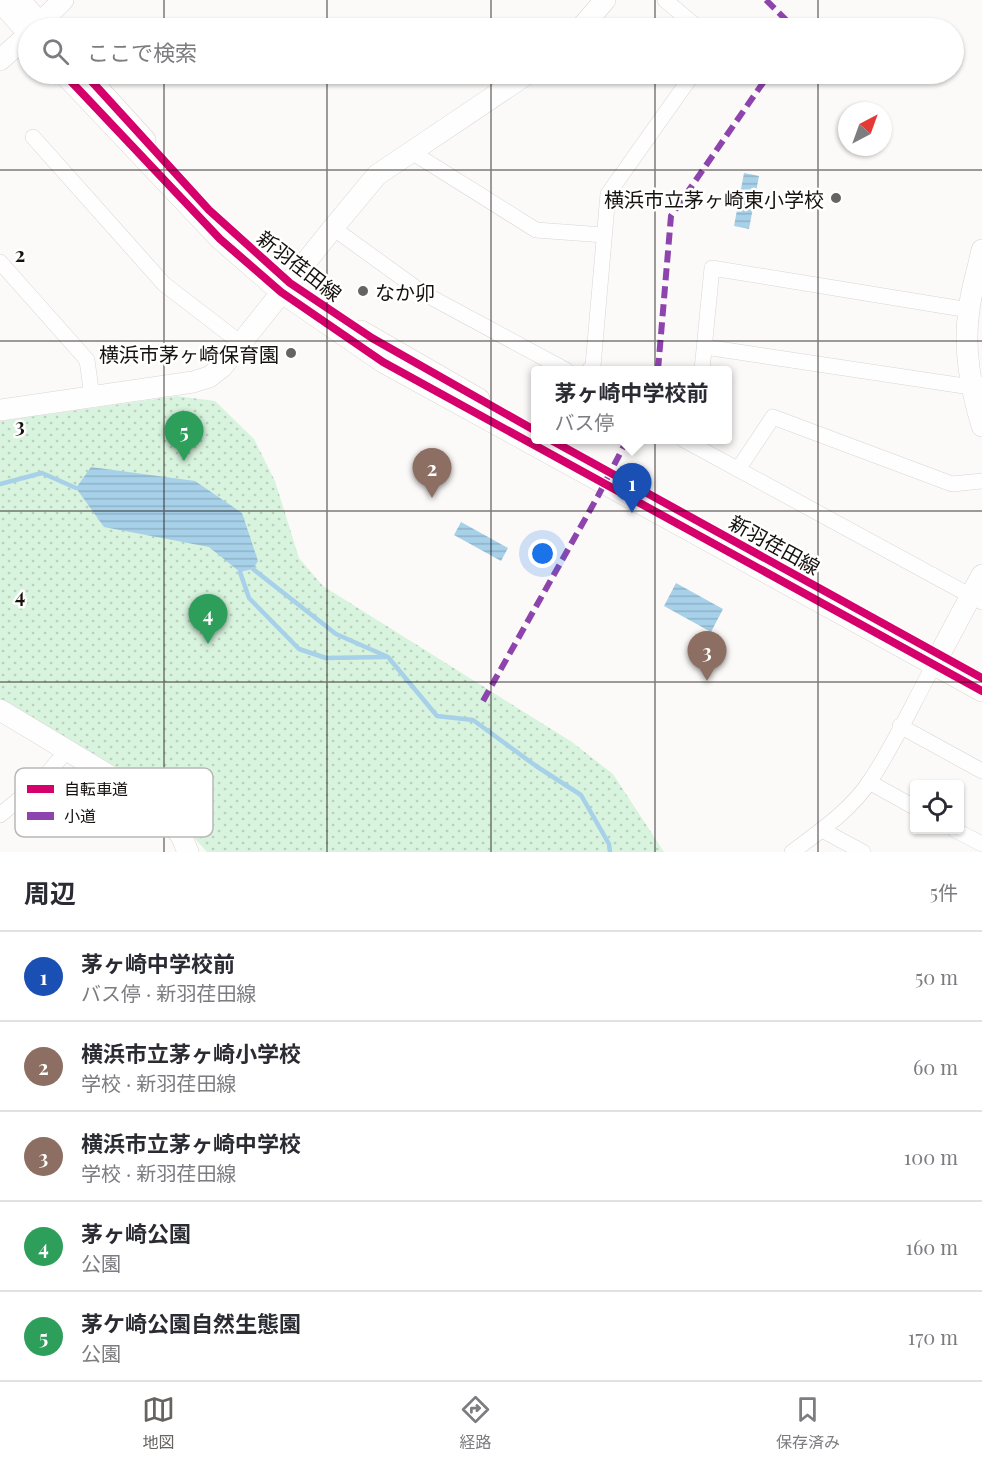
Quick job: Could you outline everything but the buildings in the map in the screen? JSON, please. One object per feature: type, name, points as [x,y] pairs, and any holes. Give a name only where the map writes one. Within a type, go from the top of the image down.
[{"type":"street","points":[[20,0],[29,18]]},
{"type":"street","points":[[46,18],[63,0]]},
{"type":"street","points":[[590,18],[605,0]]},
{"type":"street","points":[[665,0],[686,18]]},
{"type":"street","points":[[0,1],[21,18]]},
{"type":"street","points":[[0,60],[18,45]]},
{"type":"street","name":"新羽荏田線","points":[[74,84],[220,238],[383,362],[531,442]]},
{"type":"street","name":"新羽荏田線","points":[[94,84],[209,210],[286,288],[531,428]]},
{"type":"street","points":[[0,410],[192,382],[209,376],[222,367],[242,344],[377,175],[512,84]]},
{"type":"street","points":[[593,366],[608,194],[686,84]]},
{"type":"street","points":[[33,137],[164,284],[242,344]]},
{"type":"street","points":[[410,151],[536,230],[604,235]]},
{"type":"street","points":[[333,228],[423,293],[559,366]]},
{"type":"street","points":[[982,250],[969,310],[967,349],[977,385],[982,426]]},
{"type":"street","points":[[0,262],[87,360],[92,397]]},
{"type":"street","points":[[703,366],[712,268],[969,310]]},
{"type":"street","points":[[705,347],[977,385]]},
{"type":"street","points":[[739,468],[773,417],[952,484],[982,481]]},
{"type":"street","name":"新羽荏田線","points":[[535,444],[937,660],[982,678]]},
{"type":"street","name":"新羽荏田線","points":[[558,444],[937,660],[982,692]]},
{"type":"street","points":[[692,444],[977,598]]},
{"type":"street","points":[[792,852],[848,807],[869,782],[937,660],[977,598],[982,575]]},
{"type":"street","points":[[0,710],[97,768]]},
{"type":"street","points":[[900,726],[982,771]]},
{"type":"street","points":[[52,768],[67,750]]},
{"type":"street","points":[[869,782],[910,804]]},
{"type":"street","points":[[0,815],[15,802]]},
{"type":"street","points":[[822,830],[862,852]]},
{"type":"street","points":[[963,834],[982,844]]},
{"type":"street","points":[[183,837],[188,852]]},
{"type":"green space","points":[[177,396],[215,401],[254,439],[275,481],[299,558],[323,586],[572,742],[613,774],[664,852],[207,852],[194,837],[213,837],[213,768],[113,768],[0,701],[0,421]]},
{"type":"water","points":[[744,173],[759,176],[749,229],[734,226]]},
{"type":"water","points":[[91,467],[195,481],[242,513],[258,561],[253,569],[240,572],[209,547],[104,527],[76,488]]},
{"type":"water","points":[[461,522],[508,548],[501,561],[454,535]]},
{"type":"water","points":[[676,583],[723,609],[711,632],[664,606]]},
{"type":"waterway","points":[[0,484],[42,473],[76,488]]},
{"type":"waterway","points":[[253,569],[336,634],[388,657],[437,716],[473,720],[536,766],[581,795],[609,844],[610,852]]},
{"type":"waterway","points":[[240,572],[249,598],[299,649],[326,658],[385,657]]},
{"type":"marked path","points":[[766,0],[784,18]]},
{"type":"marked path","points":[[658,366],[671,216],[762,84]]},
{"type":"marked path","points":[[483,701],[625,444]]},
{"type":"cycle path","points":[[73,84],[220,239],[281,292],[383,362],[531,443]]},
{"type":"cycle path","points":[[94,84],[209,210],[290,283],[372,338],[531,428]]},
{"type":"cycle path","points":[[532,444],[982,691]]},
{"type":"cycle path","points":[[558,444],[982,678]]},
{"type":"place","name":"横浜市立茅ヶ崎東小学校","points":[[836,198]]},
{"type":"place","name":"なか卯","points":[[363,291]]},
{"type":"place","name":"横浜市茅ヶ崎保育園","points":[[291,353]]},
{"type":"place","name":"茅ケ崎公園自然生態園","points":[[184,461]]},
{"type":"place","name":"横浜市立茅ヶ崎小学校","points":[[432,498]]},
{"type":"place","name":"茅ヶ崎中学校前","points":[[632,513]]},
{"type":"place","name":"茅ヶ崎公園","points":[[208,644]]},
{"type":"place","name":"横浜市立茅ヶ崎中学校","points":[[707,681]]}]
